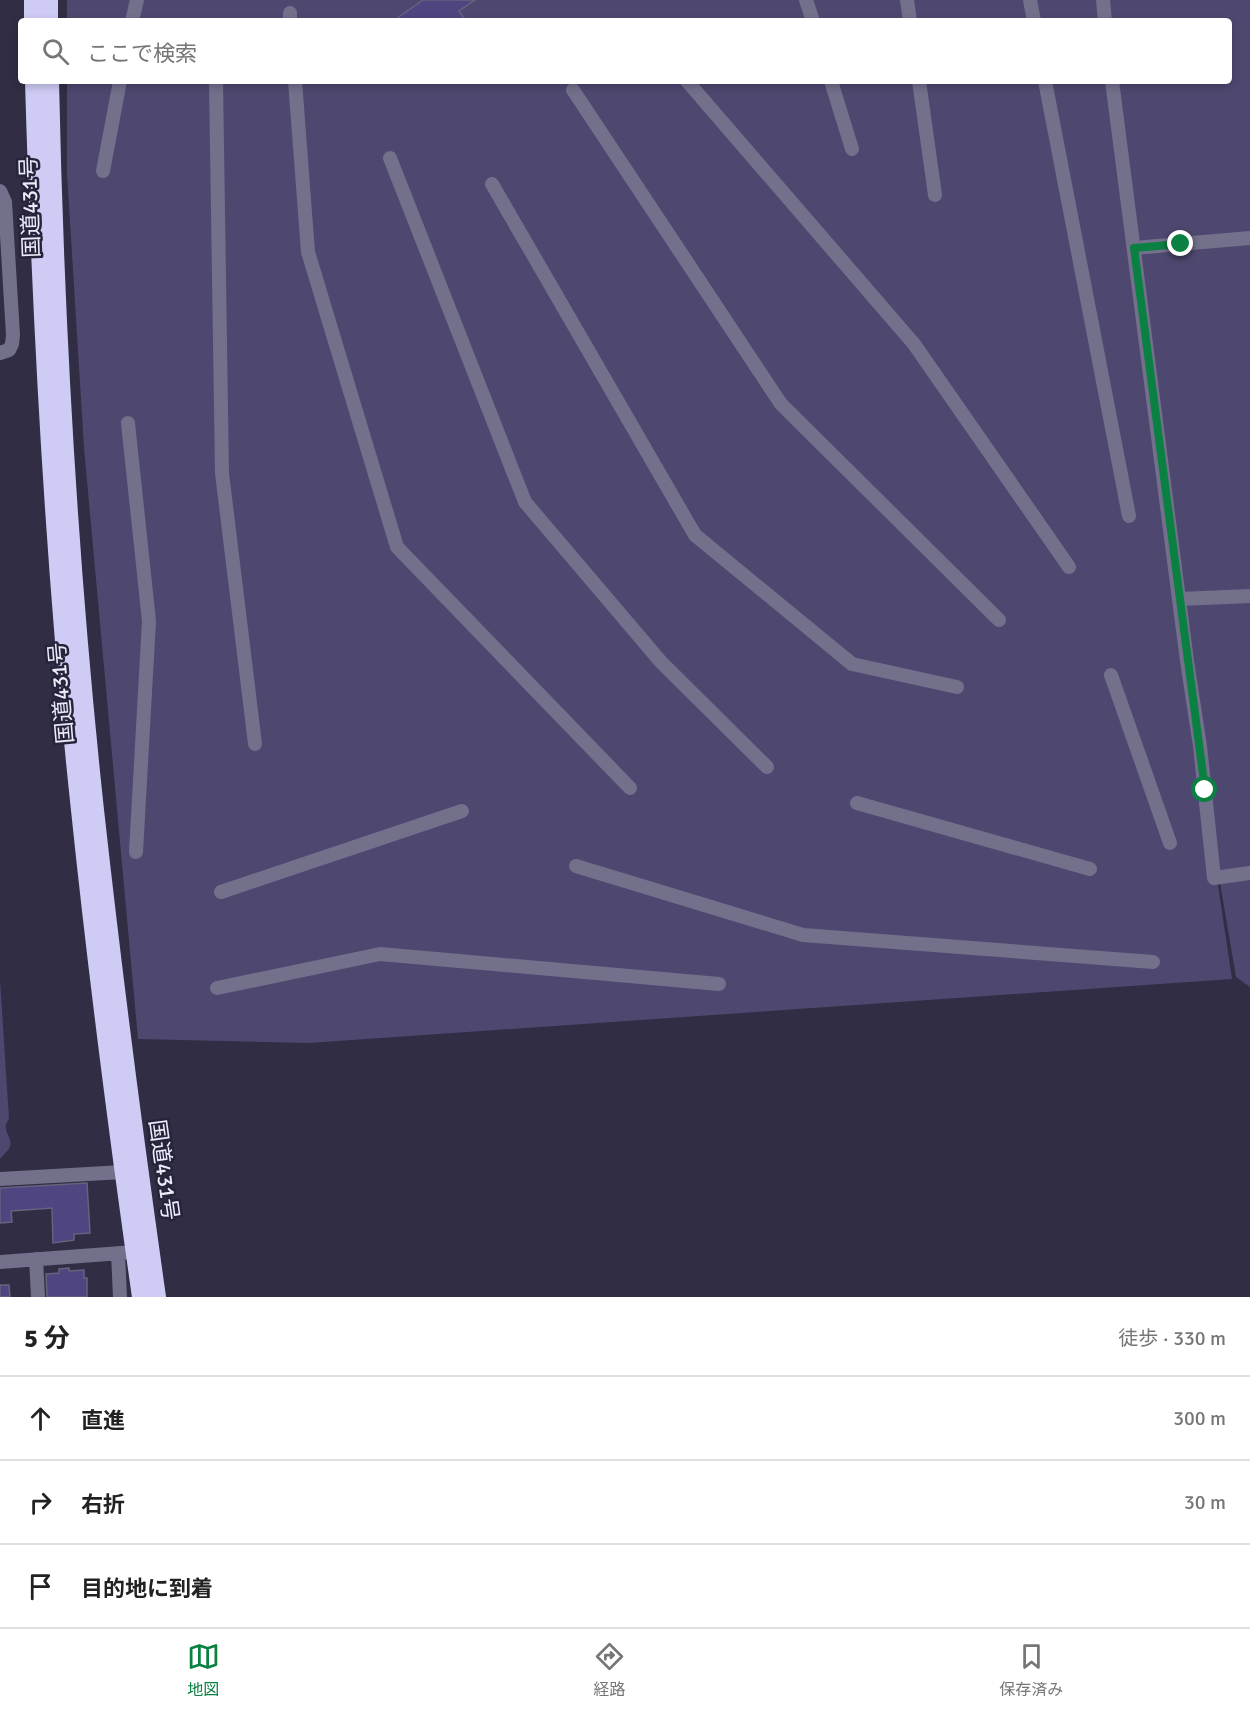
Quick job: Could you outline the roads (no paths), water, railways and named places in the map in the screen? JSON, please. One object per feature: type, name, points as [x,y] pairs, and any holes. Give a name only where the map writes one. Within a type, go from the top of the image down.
[{"type":"highway","points":[[33,0],[33,18]]},
{"type":"highway","points":[[49,0],[49,18]]},
{"type":"highway","name":"国道431号","points":[[34,84],[50,454],[79,808],[123,1172],[126,1252],[141,1297]]},
{"type":"highway","name":"国道431号","points":[[50,84],[52,205],[65,449],[80,647],[114,976],[157,1297]]},
{"type":"street","points":[[133,18],[137,0]]},
{"type":"street","points":[[806,0],[812,18]]},
{"type":"street","points":[[907,0],[910,18]]},
{"type":"street","points":[[1030,0],[1033,18]]},
{"type":"street","points":[[1103,0],[1105,18]]},
{"type":"street","points":[[103,171],[119,84]]},
{"type":"street","points":[[216,84],[222,473],[255,744]]},
{"type":"street","points":[[295,84],[308,252],[398,547],[630,788]]},
{"type":"street","points":[[690,84],[914,344],[1069,567]]},
{"type":"street","points":[[832,84],[852,149]]},
{"type":"street","points":[[919,84],[935,195]]},
{"type":"street","points":[[1046,84],[1129,516]]},
{"type":"street","points":[[1112,84],[1200,746],[1214,878],[1250,873]]},
{"type":"street","points":[[573,90],[781,404],[999,620]]},
{"type":"street","points":[[390,158],[525,502],[661,662],[767,767]]},
{"type":"street","points":[[492,184],[695,535],[852,663],[957,687]]},
{"type":"street","points":[[0,191],[5,202],[13,335],[9,350],[0,353]]},
{"type":"street","points":[[1134,248],[1250,238]]},
{"type":"street","points":[[129,423],[149,621],[136,852]]},
{"type":"street","points":[[1180,599],[1250,596]]},
{"type":"street","points":[[1111,675],[1170,843]]},
{"type":"street","points":[[857,803],[1090,869]]},
{"type":"street","points":[[222,892],[462,812]]},
{"type":"street","points":[[576,866],[803,935],[1153,962]]},
{"type":"street","points":[[217,988],[380,954],[719,984]]},
{"type":"street","points":[[0,1179],[123,1172]]},
{"type":"street","points":[[0,1262],[126,1252],[120,1297]]},
{"type":"street","points":[[36,1259],[38,1297]]}]
